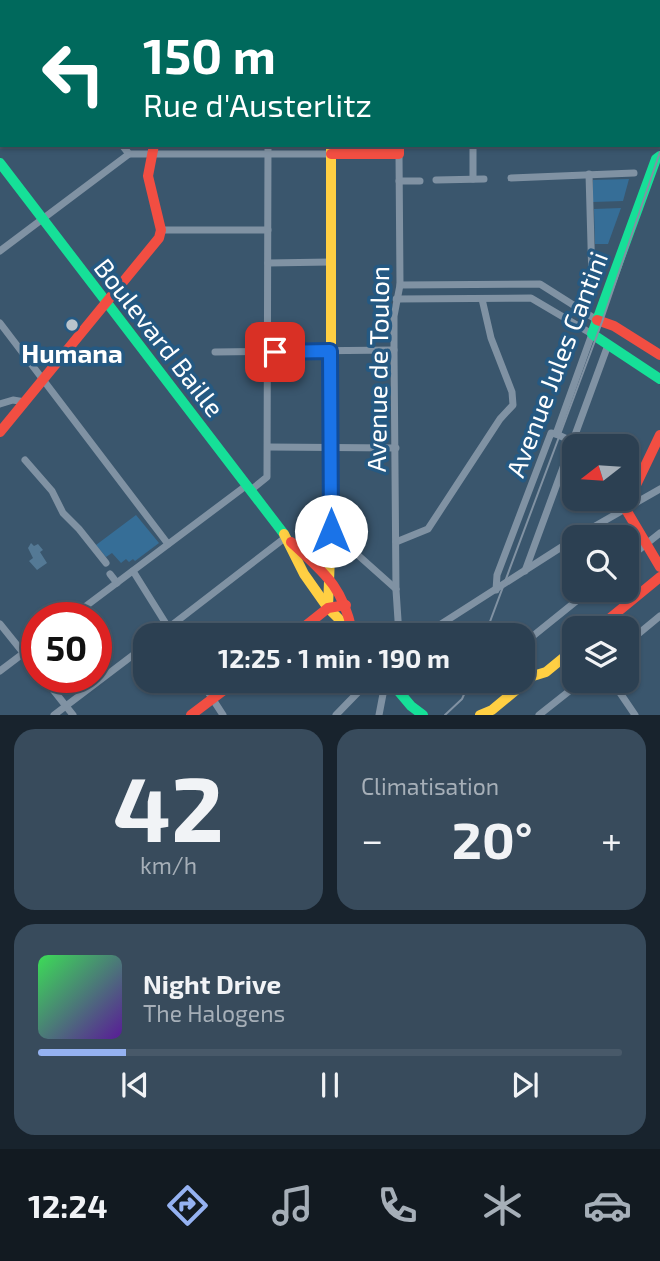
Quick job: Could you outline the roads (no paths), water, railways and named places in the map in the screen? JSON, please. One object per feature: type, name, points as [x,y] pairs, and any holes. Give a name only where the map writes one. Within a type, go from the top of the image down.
[{"type":"main road","points":[[0,432],[159,238],[161,230],[148,176],[153,149]]},
{"type":"main road","points":[[328,607],[331,531],[331,150],[399,150]]},
{"type":"main road","name":"Avenue Jules Cantini","points":[[592,334],[656,159],[660,156]]},
{"type":"main road","name":"Boulevard Baille","points":[[0,163],[249,488],[285,537],[304,574],[343,623]]},
{"type":"main road","points":[[597,320],[614,326],[660,355]]},
{"type":"main road","points":[[592,334],[660,379]]},
{"type":"main road","points":[[639,479],[660,435]]},
{"type":"main road","points":[[627,511],[660,567]]},
{"type":"main road","name":"Boulevard Baille","points":[[285,537],[316,565],[330,582],[346,605],[350,623]]},
{"type":"main road","points":[[613,616],[660,577]]},
{"type":"main road","points":[[309,623],[328,607],[346,605]]},
{"type":"main road","points":[[535,675],[546,672],[562,659]]},
{"type":"main road","points":[[191,715],[220,693]]},
{"type":"main road","points":[[400,693],[423,715]]},
{"type":"main road","points":[[480,715],[492,710],[511,693]]},
{"type":"street","points":[[124,147],[129,154]]},
{"type":"street","points":[[179,153],[184,147]]},
{"type":"street","points":[[473,147],[473,179]]},
{"type":"street","points":[[0,251],[129,154],[153,149],[179,153],[268,149],[331,150]]},
{"type":"street","points":[[91,602],[168,544],[267,477],[268,149]]},
{"type":"street","name":"Avenue de Toulon","points":[[398,623],[394,350],[396,299],[400,285],[399,150]]},
{"type":"street","points":[[510,178],[634,173]]},
{"type":"street","points":[[589,174],[592,279]]},
{"type":"street","points":[[436,180],[484,179]]},
{"type":"street","points":[[399,181],[420,181]]},
{"type":"street","points":[[161,230],[268,230]]},
{"type":"street","points":[[268,263],[330,262]]},
{"type":"street","points":[[400,285],[540,284],[597,320]]},
{"type":"street","points":[[396,299],[531,298],[592,334]]},
{"type":"street","points":[[396,542],[428,529],[500,419],[513,404],[512,392],[491,338],[482,299]]},
{"type":"street","points":[[1,326],[168,544]]},
{"type":"street","name":"Avenue Jules Cantini","points":[[496,590],[498,575],[551,433],[555,434],[592,334]]},
{"type":"street","name":"Avenue Jules Cantini","points":[[576,434],[608,345]]},
{"type":"street","points":[[215,352],[394,350]]},
{"type":"street","points":[[0,404],[13,400],[24,402]]},
{"type":"street","points":[[555,434],[562,437]]},
{"type":"street","points":[[268,447],[396,448]]},
{"type":"street","points":[[25,460],[52,491],[63,513],[106,564]]},
{"type":"street","name":"Avenue Jules Cantini","points":[[526,570],[562,473]]},
{"type":"street","points":[[639,500],[660,489]]},
{"type":"street","points":[[597,525],[620,511]]},
{"type":"street","points":[[331,531],[396,590]]},
{"type":"street","points":[[639,550],[660,533]]},
{"type":"street","points":[[181,623],[285,537]]},
{"type":"street","points":[[443,623],[562,546]]},
{"type":"street","points":[[133,571],[165,623]]},
{"type":"street","points":[[110,573],[117,583]]},
{"type":"street","points":[[535,634],[575,602]]},
{"type":"street","points":[[639,634],[660,617]]},
{"type":"street","points":[[0,624],[21,650]]},
{"type":"street","points":[[0,671],[21,655]]},
{"type":"street","points":[[54,715],[133,655]]},
{"type":"street","points":[[56,693],[73,715]]},
{"type":"street","points":[[209,693],[223,715]]},
{"type":"street","points":[[336,715],[357,693]]},
{"type":"street","points":[[539,715],[567,693]]},
{"type":"street","points":[[620,693],[635,715]]},
{"type":"street","points":[[379,715],[383,694]]},
{"type":"tram line","points":[[489,623],[602,322],[660,152]]},
{"type":"tram line","points":[[445,715],[465,693]]},
{"type":"place","name":"Humana","points":[[72,325]]}]
